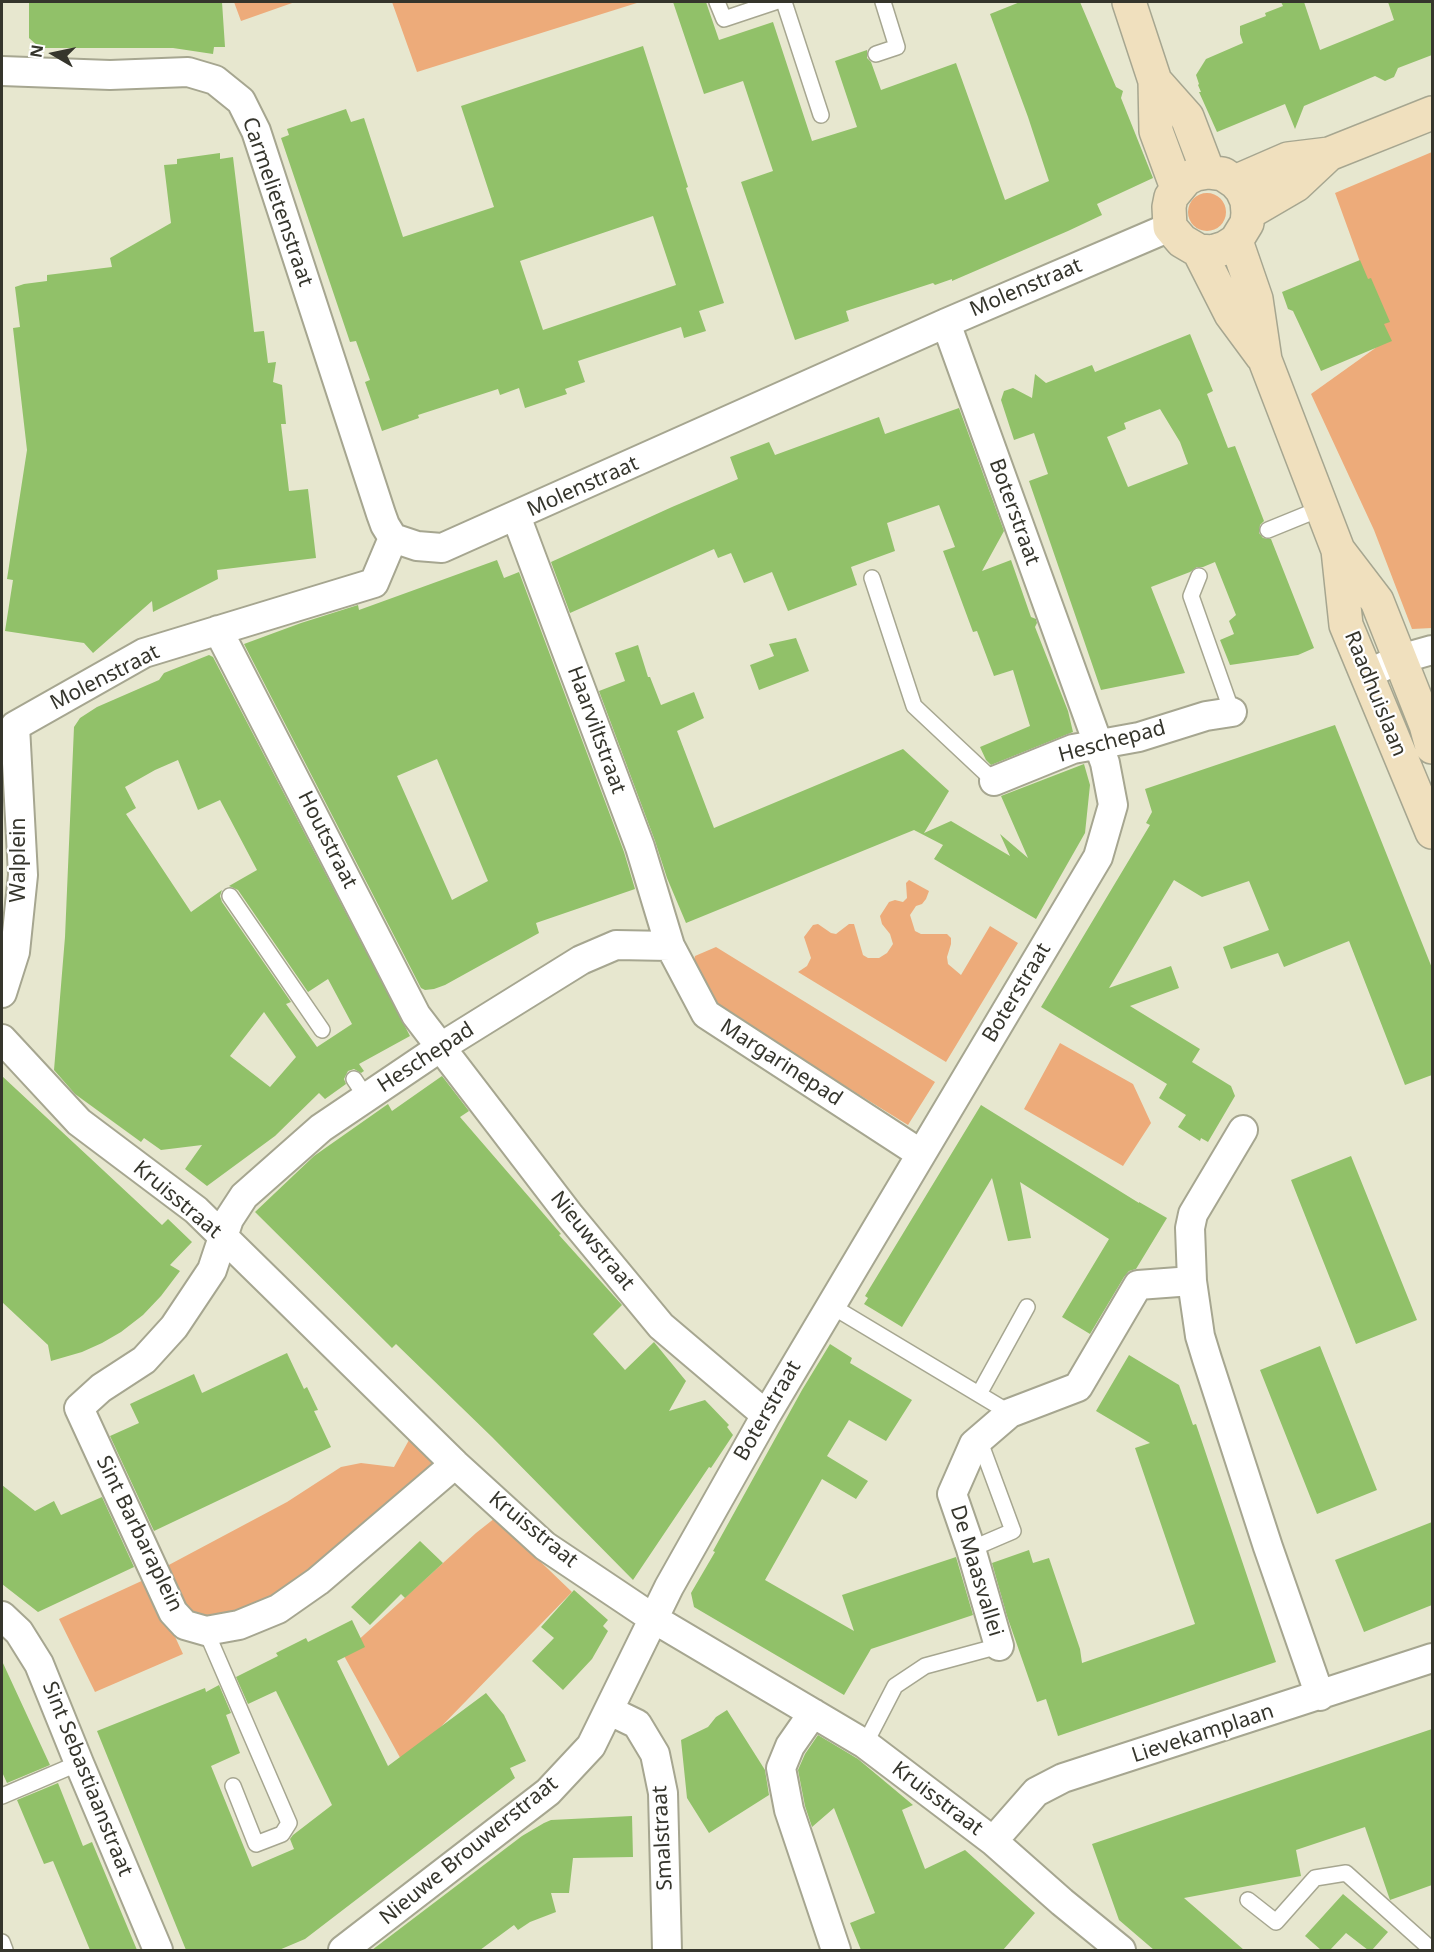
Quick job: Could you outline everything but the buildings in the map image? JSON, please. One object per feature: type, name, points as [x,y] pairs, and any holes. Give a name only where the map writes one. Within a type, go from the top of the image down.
[{"type":"street","points":[[1129,2],[1155,81],[1156,131],[1177,188]]},
{"type":"street","name":"Carmelietenstraat","points":[[2,71],[110,75],[188,72],[214,80],[241,101],[256,131],[383,519],[393,538]]},
{"type":"street","points":[[1155,81],[1187,117],[1221,177],[1242,190],[1247,201],[1242,227]]},
{"type":"street","points":[[1329,154],[1296,185],[1242,227],[1225,248],[1212,252],[1199,251],[1182,241],[1170,227],[1171,197],[1186,179],[1196,174],[1221,177],[1288,159],[1329,154],[1432,113]]},
{"type":"street","name":"Molenstraat","points":[[8,716],[144,653],[374,583],[393,538],[417,546],[442,548],[946,323],[1170,227]]},
{"type":"street","name":"Raadhuislaan","points":[[1242,227],[1265,360],[1338,550],[1346,625],[1432,831]]},
{"type":"street","name":"Raadhuislaan","points":[[1199,251],[1231,314],[1265,360]]},
{"type":"street","name":"Boterstraat","points":[[654,1619],[669,1587],[765,1415],[1098,857],[1113,805],[1105,763],[946,323]]},
{"type":"street","name":"Haarviltstraat","points":[[516,516],[640,847],[670,946]]},
{"type":"street","name":"Raadhuislaan","points":[[1338,550],[1377,601],[1426,725],[1432,747]]},
{"type":"street","name":"Houtstraat","points":[[218,630],[416,1015],[441,1047]]},
{"type":"street","points":[[1365,675],[1400,659],[1432,650]]},
{"type":"street","name":"Heschepad","points":[[994,781],[1073,749],[1139,738],[1206,716],[1232,712]]},
{"type":"street","name":"Walplein","points":[[2,993],[15,952],[23,875],[8,716]]},
{"type":"street","name":"Heschepad","points":[[79,1408],[101,1388],[144,1360],[174,1327],[212,1270],[229,1219],[244,1196],[321,1128],[360,1088],[441,1047],[581,960],[616,945],[670,946]]},
{"type":"street","name":"Margarinepad","points":[[670,946],[706,1014],[921,1154]]},
{"type":"street","name":"Kruisstraat","points":[[2,1039],[79,1122],[196,1210],[455,1464],[545,1546],[654,1619],[864,1744],[993,1841],[1121,1950]]},
{"type":"street","name":"Nieuwstraat","points":[[441,1047],[570,1216],[662,1326],[765,1415]]},
{"type":"street","points":[[1243,1130],[1193,1214],[1190,1228],[1192,1281],[1200,1336],[1207,1359],[1268,1548],[1320,1696]]},
{"type":"street","name":"De Maasvallei","points":[[999,1646],[971,1549],[952,1494],[974,1444],[1010,1413],[1077,1387],[1138,1285],[1192,1281]]},
{"type":"street","name":"Sint Barbaraplein","points":[[79,1408],[173,1612],[185,1625],[206,1631]]},
{"type":"street","points":[[206,1631],[239,1625],[278,1608],[294,1598],[318,1581],[455,1464]]},
{"type":"street","name":"Sint Sebastiaanstraat","points":[[2,1616],[19,1632],[39,1664],[158,1950]]},
{"type":"street","name":"Nieuwe Brouwerstraat","points":[[343,1950],[548,1792],[591,1746],[654,1619]]},
{"type":"street","name":"Lievekamplaan","points":[[993,1841],[1036,1792],[1063,1778],[1432,1658]]},
{"type":"street","name":"Smalstraat","points":[[610,1711],[637,1724],[655,1754],[663,1793],[667,1950]]},
{"type":"street","points":[[813,1713],[790,1746],[781,1768],[789,1810],[836,1950]]},
{"type":"lane","points":[[717,2],[724,19],[775,2]]},
{"type":"lane","points":[[784,2],[821,115]]},
{"type":"lane","points":[[876,54],[897,47],[883,2]]},
{"type":"lane","points":[[1268,530],[1322,508]]},
{"type":"lane","points":[[1199,576],[1191,596],[1232,712]]},
{"type":"lane","points":[[872,578],[914,706],[994,781]]},
{"type":"lane","points":[[230,896],[321,1030]]},
{"type":"lane","points":[[830,1305],[1010,1413]]},
{"type":"lane","points":[[979,1394],[1027,1307]]},
{"type":"lane","points":[[971,1549],[1013,1531],[979,1439]]},
{"type":"lane","points":[[206,1631],[289,1823],[282,1834],[256,1844],[233,1786]]},
{"type":"lane","name":"De Maasvallei","points":[[864,1744],[895,1686],[925,1666],[999,1646]]},
{"type":"lane","points":[[2,1796],[79,1763]]},
{"type":"lane","points":[[1248,1900],[1276,1922],[1315,1878],[1346,1874],[1432,1950]]},
{"type":"lane","points":[[2,1942],[5,1950]]},
{"type":"shaded area","points":[[234,2],[295,2],[241,21]]},
{"type":"shaded area","points":[[392,2],[640,2],[417,72]]},
{"type":"shaded area","points":[[1432,152],[1432,628],[1412,629],[1374,530],[1311,394],[1388,339],[1335,193]]},
{"type":"shaded area","points":[[1207,193],[1221,198],[1226,212],[1221,226],[1207,231],[1193,226],[1188,212],[1193,198]]},
{"type":"shaded area","points":[[909,880],[929,891],[926,899],[922,904],[916,906],[910,915],[915,931],[921,934],[947,934],[951,938],[948,964],[961,975],[990,926],[1018,943],[946,1062],[798,972],[807,966],[811,958],[804,937],[813,925],[818,924],[836,934],[849,924],[854,924],[863,955],[868,958],[879,958],[887,953],[893,944],[880,916],[889,902],[895,900],[903,902],[907,898],[906,883]]},
{"type":"shaded area","points":[[716,947],[935,1082],[908,1125],[719,1008],[692,969],[695,956]]},
{"type":"shaded area","points":[[1060,1043],[1133,1084],[1151,1123],[1123,1166],[1024,1109]]},
{"type":"shaded area","points":[[409,1440],[435,1464],[288,1590],[194,1634],[165,1567],[287,1502],[341,1467],[361,1463],[394,1467]]},
{"type":"shaded area","points":[[495,1518],[572,1592],[403,1763],[343,1654]]},
{"type":"shaded area","points":[[148,1578],[183,1654],[95,1692],[59,1619]]}]
